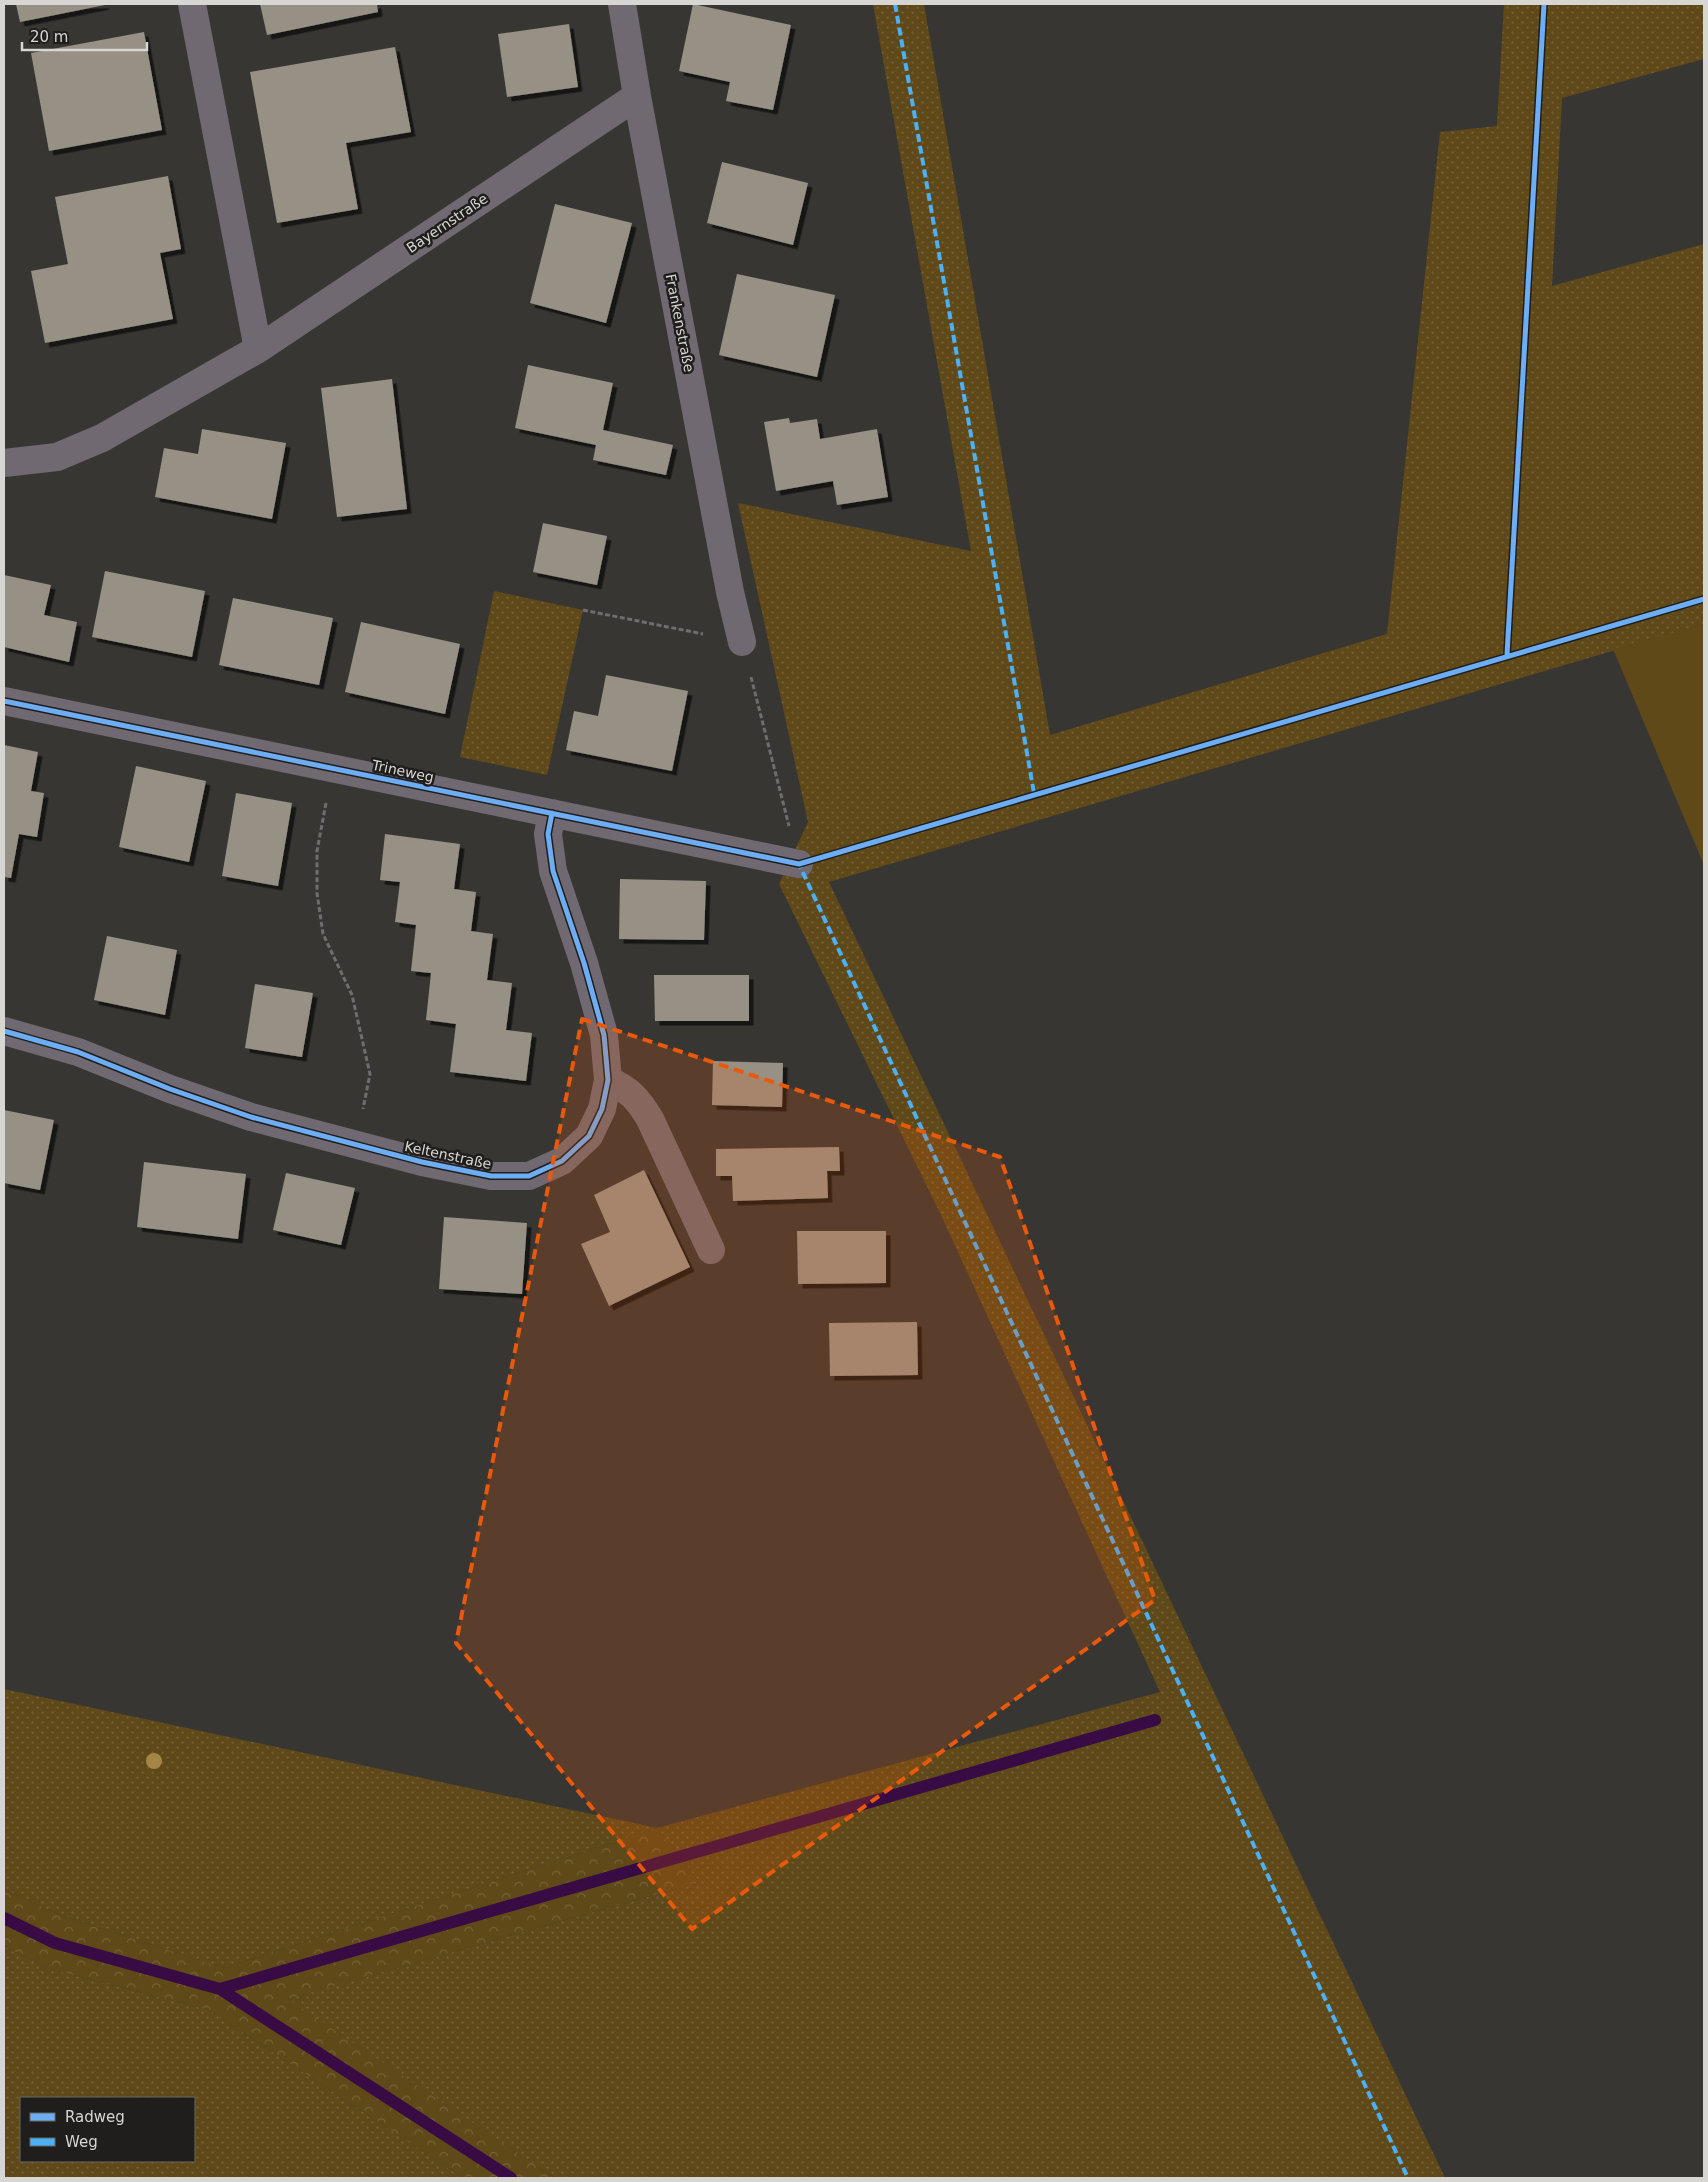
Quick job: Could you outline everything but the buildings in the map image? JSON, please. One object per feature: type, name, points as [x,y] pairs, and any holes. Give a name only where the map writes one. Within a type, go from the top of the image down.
[{"type":"street","points":[[192,4],[258,349]]},
{"type":"street","name":"Frankenstraße","points":[[622,4],[637,96],[730,592],[742,642]]},
{"type":"street","name":"Bayernstraße","points":[[4,463],[57,457],[102,438],[258,349],[637,96]]},
{"type":"street","name":"Trineweg","points":[[4,701],[799,864]]},
{"type":"street","name":"Keltenstraße","points":[[4,1031],[78,1052],[170,1089],[251,1117],[422,1162],[491,1176],[529,1176],[562,1161],[589,1136],[602,1109],[608,1080],[604,1035],[584,963],[553,871],[548,834],[552,813]]},
{"type":"street","points":[[608,1080],[623,1087],[639,1101],[650,1119],[711,1250]]},
{"type":"path","points":[[583,610],[742,642],[799,864]]},
{"type":"path","points":[[332,768],[318,851],[317,893],[323,934],[352,995],[370,1074],[355,1145]]},
{"type":"highlighted area","points":[[582,1019],[1000,1157],[1155,1600],[692,1929],[456,1643]]},
{"type":"green space","points":[[873,4],[924,4],[1050,735],[1387,634],[1440,132],[1497,126],[1504,4],[1704,4],[1704,59],[1562,98],[1552,286],[1704,244],[1704,624],[829,882],[1445,2178],[555,2178],[287,1999],[699,1882],[657,1828],[1160,1692],[941,1215],[779,884],[808,822],[738,503],[971,551]]},
{"type":"green space","points":[[494,591],[583,610],[547,775],[460,757]]},
{"type":"green space","points":[[1704,624],[1704,865],[1613,649]]},
{"type":"green space","points":[[4,1689],[657,1828],[224,1968],[60,1915],[4,1889]]},
{"type":"green space","points":[[657,1828],[699,1882],[288,1999],[555,2178],[463,2178],[209,2010],[46,1968],[4,1946],[4,1889],[60,1915],[224,1968]]},
{"type":"green space","points":[[4,1946],[46,1968],[209,2010],[463,2178],[4,2178]]},
{"type":"waterway","points":[[220,1989],[1155,1720]]},
{"type":"waterway","points":[[4,1918],[55,1943],[220,1989],[511,2178]]},
{"type":"marked path","points":[[895,4],[1034,793]]},
{"type":"marked path","points":[[802,863],[799,864],[1408,2178]]},
{"type":"cycle path","points":[[1507,655],[1544,4]]},
{"type":"cycle path","points":[[4,701],[799,864],[1704,599]]},
{"type":"cycle path","points":[[4,1031],[78,1052],[170,1089],[251,1117],[422,1162],[491,1176],[529,1176],[562,1161],[589,1136],[602,1109],[608,1080],[604,1035],[584,963],[553,871],[548,834],[552,813]]}]
